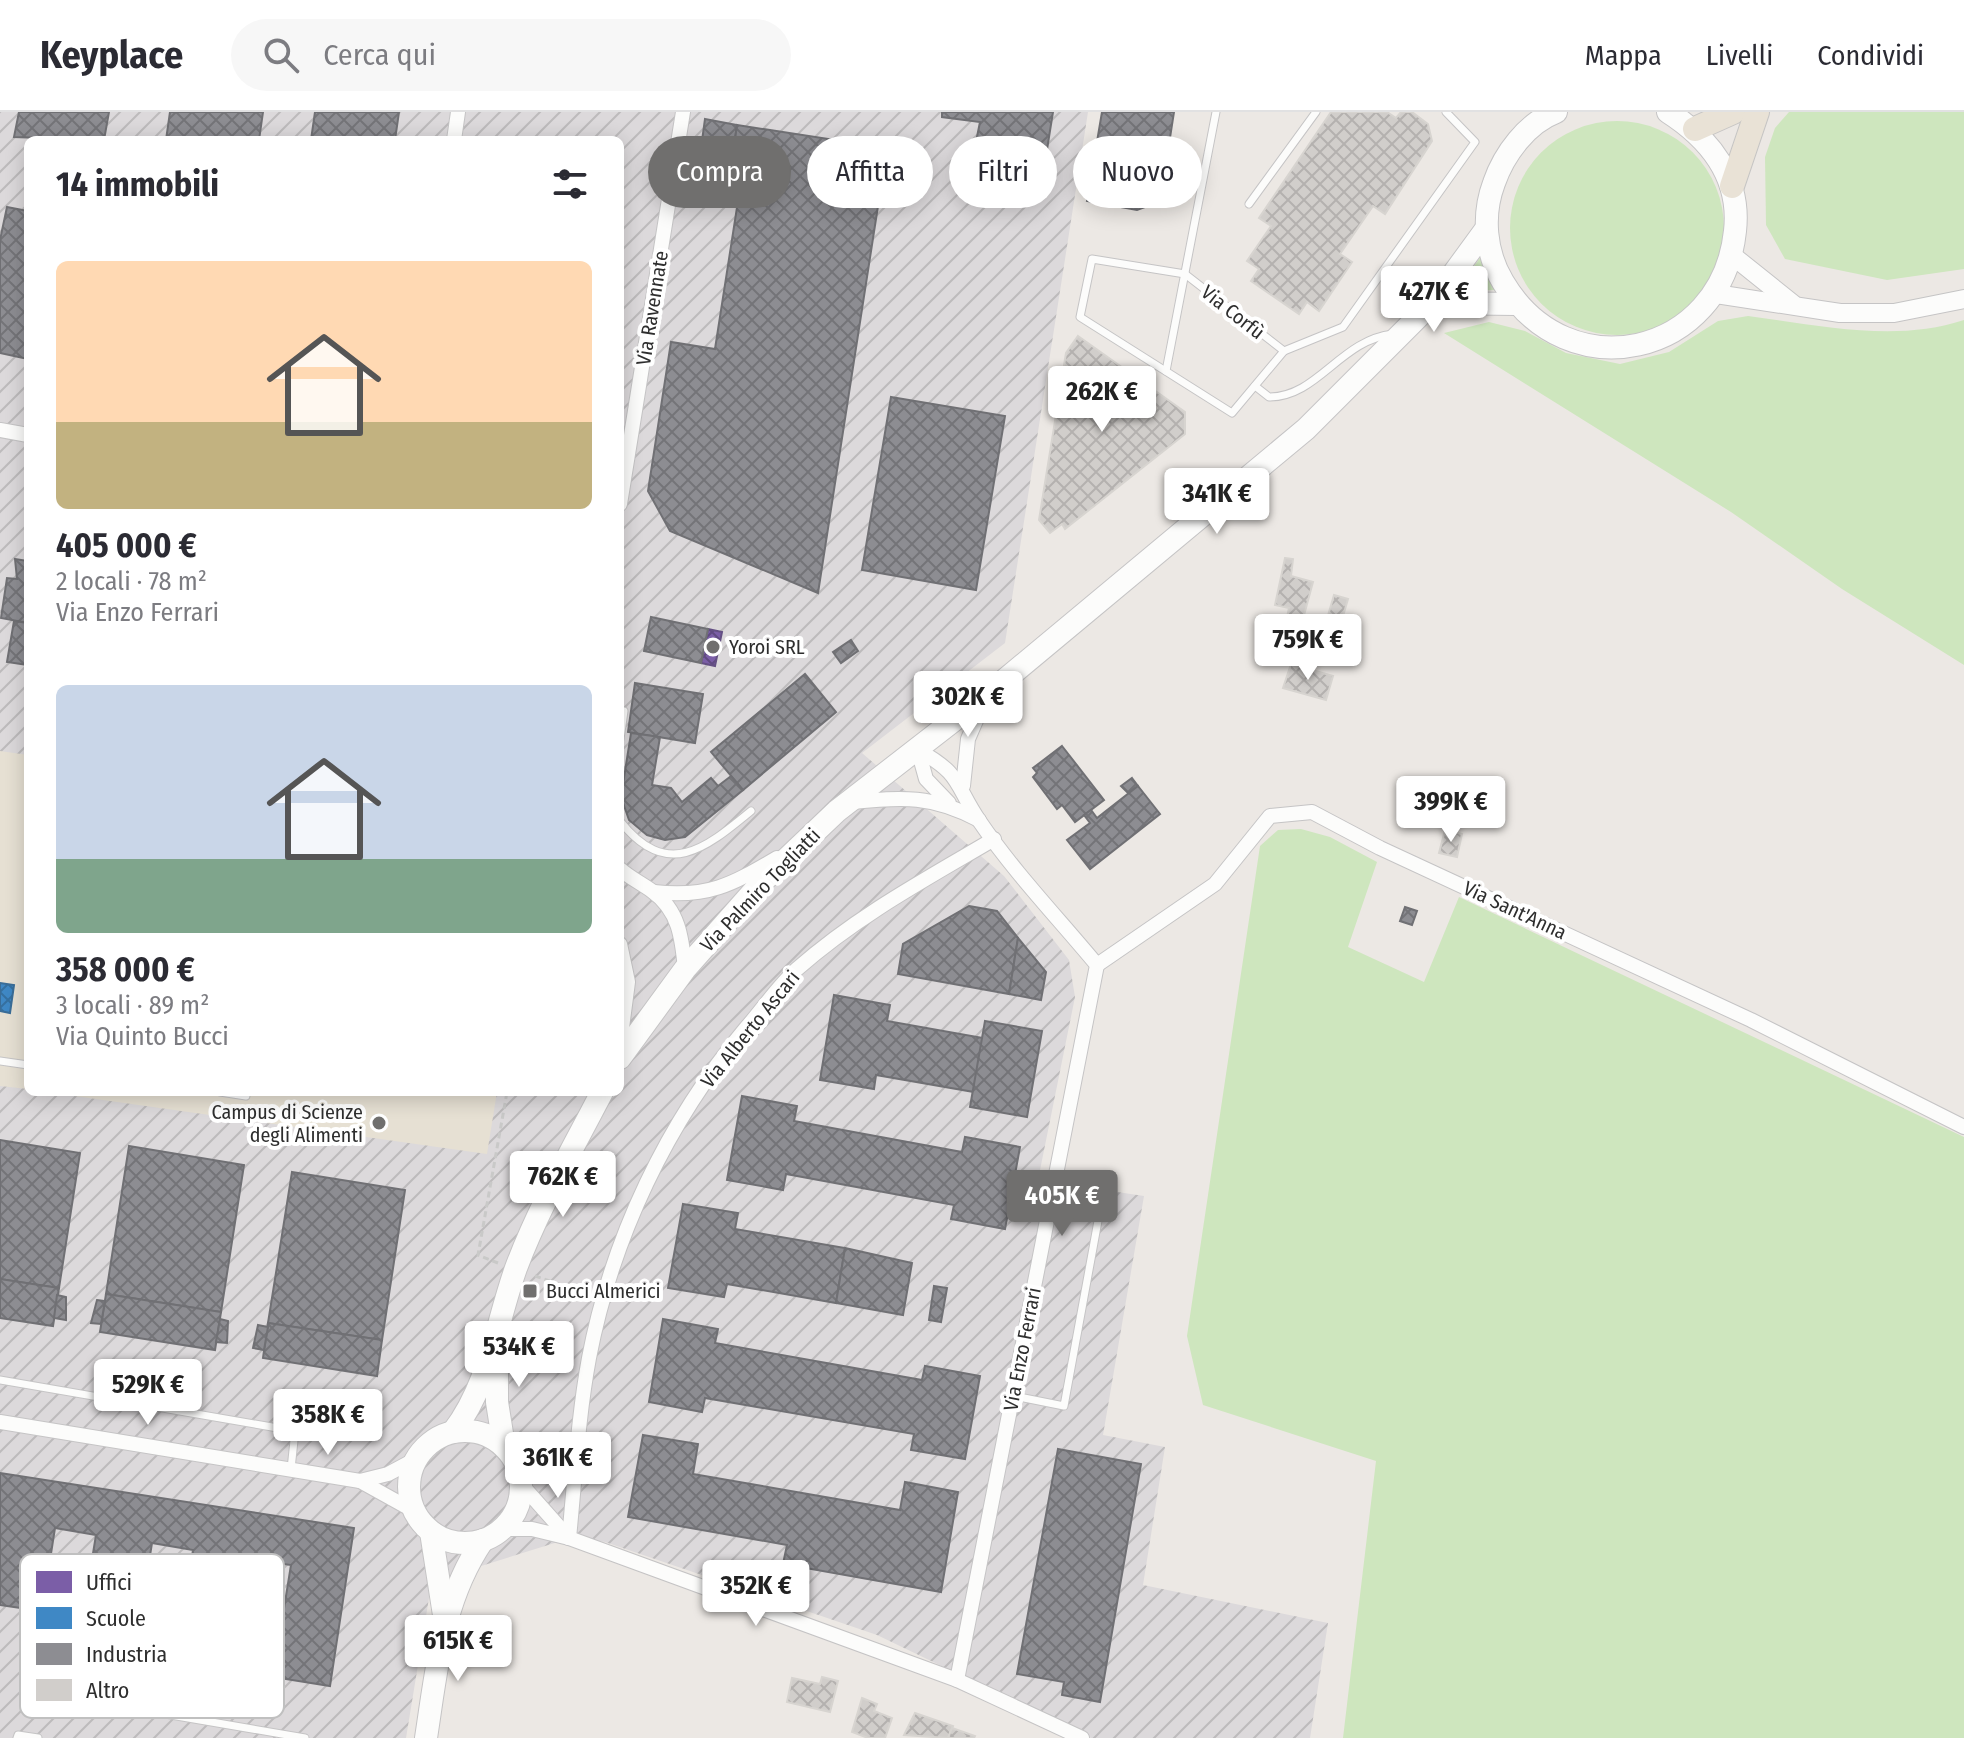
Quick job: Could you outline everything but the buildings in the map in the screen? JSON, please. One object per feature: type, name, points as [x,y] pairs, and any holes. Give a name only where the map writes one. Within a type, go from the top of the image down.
[{"type":"highway","points":[[1695,129],[1733,112]]},
{"type":"highway","points":[[1732,186],[1757,112]]},
{"type":"main road","points":[[1551,113],[1525,133],[1500,166],[1489,197],[1486,229],[1494,267],[1516,304],[1553,333],[1578,344],[1606,348],[1646,344],[1681,327],[1716,294],[1733,256],[1737,216],[1732,186],[1717,155],[1695,129],[1668,112]]},
{"type":"main road","name":"Via Palmiro Togliatti","points":[[685,969],[761,883],[843,807],[989,693],[1306,429],[1432,303],[1486,229]]},
{"type":"main road","points":[[1432,303],[1516,304]]},
{"type":"main road","points":[[624,1053],[685,969]]},
{"type":"main road","points":[[453,1432],[472,1403],[498,1336],[516,1270],[536,1221],[600,1096]]},
{"type":"main road","points":[[426,1738],[444,1620],[459,1579],[520,1501],[519,1470],[504,1446],[497,1402],[498,1336]]},
{"type":"main road","points":[[493,1534],[456,1542],[431,1532],[414,1511],[409,1485],[416,1459],[438,1437],[471,1431],[504,1446]]},
{"type":"main road","points":[[431,1532],[444,1620]]},
{"type":"street","points":[[455,136],[458,112]]},
{"type":"street","name":"Via Ravennate","points":[[624,479],[683,112]]},
{"type":"street","points":[[1733,256],[1795,306]]},
{"type":"street","points":[[1716,294],[1840,313],[1894,313],[1964,299]]},
{"type":"street","points":[[0,430],[24,434]]},
{"type":"street","points":[[963,786],[968,739],[989,693]]},
{"type":"street","points":[[918,750],[942,763],[963,786],[979,820],[1097,965]]},
{"type":"street","points":[[918,750],[926,779],[951,805]]},
{"type":"street","points":[[843,807],[918,798],[951,805],[979,820]]},
{"type":"street","name":"Via Palmiro Togliatti","points":[[654,892],[701,894],[730,885],[783,854],[843,807]]},
{"type":"street","name":"Via Sant'Anna","points":[[1097,965],[1215,884],[1270,816],[1312,812],[1380,848],[1751,1020],[1964,1127]]},
{"type":"street","name":"Via Alberto Ascari","points":[[569,1538],[576,1448],[589,1358],[613,1260],[650,1176],[711,1070],[796,970],[876,908],[994,839]]},
{"type":"street","points":[[624,872],[654,892],[672,912],[681,930],[685,969]]},
{"type":"street","points":[[624,963],[628,982],[624,1012]]},
{"type":"street","name":"Via Enzo Ferrari","points":[[957,1680],[1097,965]]},
{"type":"street","points":[[0,1422],[360,1481],[414,1511]]},
{"type":"street","points":[[360,1481],[388,1474],[416,1459]]},
{"type":"street","points":[[521,1484],[569,1538]]},
{"type":"street","points":[[493,1534],[532,1529],[569,1538],[957,1680],[1082,1738]]},
{"type":"lane","name":"Via Corfù","points":[[1166,371],[1216,112]]},
{"type":"lane","points":[[1249,204],[1316,112]]},
{"type":"lane","points":[[1284,351],[1343,327],[1475,142],[1446,112]]},
{"type":"lane","name":"Via Corfù","points":[[1092,259],[1185,274],[1284,351],[1232,413],[1080,317],[1092,259]]},
{"type":"lane","points":[[1255,386],[1269,397],[1290,397],[1370,336],[1403,333]]},
{"type":"lane","points":[[624,825],[645,845],[662,852],[686,854],[707,847],[751,811]]},
{"type":"lane","points":[[0,1061],[24,1064]]},
{"type":"lane","points":[[1014,1396],[1064,1406],[1100,1210],[1050,1200]]},
{"type":"lane","points":[[0,1380],[295,1431],[291,1469]]},
{"type":"lane","points":[[175,1718],[255,1734],[305,1738]]},
{"type":"lane","points":[[17,1738],[18,1735],[38,1738]]},
{"type":"shaded area","points":[[0,112],[1088,112],[1084,136],[1073,136],[1073,208],[1005,643],[862,753],[1004,876],[1069,960],[1075,997],[1038,1180],[1144,1196],[1103,1435],[1165,1447],[1143,1585],[1328,1623],[1310,1738],[1091,1738],[877,1635],[605,1542],[574,1537],[449,1576],[429,1598],[406,1738],[0,1738]]},
{"type":"shaded area","points":[[0,751],[24,754],[24,1089],[0,1086]]},
{"type":"shaded area","name":"Campus di Scienze degli Alimenti","points":[[74,1096],[496,1096],[487,1154]]},
{"type":"green space","points":[[1789,112],[1964,112],[1964,269],[1887,280],[1785,259],[1766,225],[1765,157],[1775,128]]},
{"type":"green space","points":[[1617,121],[1638,123],[1658,130],[1676,139],[1692,153],[1706,169],[1715,187],[1722,207],[1722,249],[1715,269],[1706,287],[1692,303],[1676,317],[1658,326],[1638,333],[1617,335],[1596,333],[1576,326],[1558,317],[1542,303],[1528,287],[1519,269],[1512,249],[1510,228],[1512,207],[1519,187],[1528,169],[1542,153],[1558,139],[1576,130],[1596,123]]},
{"type":"green space","points":[[1482,255],[1497,290],[1456,291]]},
{"type":"green space","points":[[1748,316],[1884,331],[1938,327],[1964,320],[1964,665],[1842,589],[1731,512],[1444,333],[1489,322],[1525,331],[1566,353],[1620,364],[1669,352],[1718,321]]},
{"type":"green space","points":[[1301,829],[1330,837],[1377,862],[1348,947],[1424,982],[1459,897],[1964,1137],[1964,1738],[1343,1738],[1376,1461],[1203,1405],[1187,1336],[1260,846],[1278,830]]},
{"type":"place","name":"Yoroi SRL","points":[[713,647]]},
{"type":"place","name":"Campus di Scienze degli Alimenti","points":[[379,1123]]},
{"type":"place","name":"Bucci Almerici","points":[[530,1291]]}]
